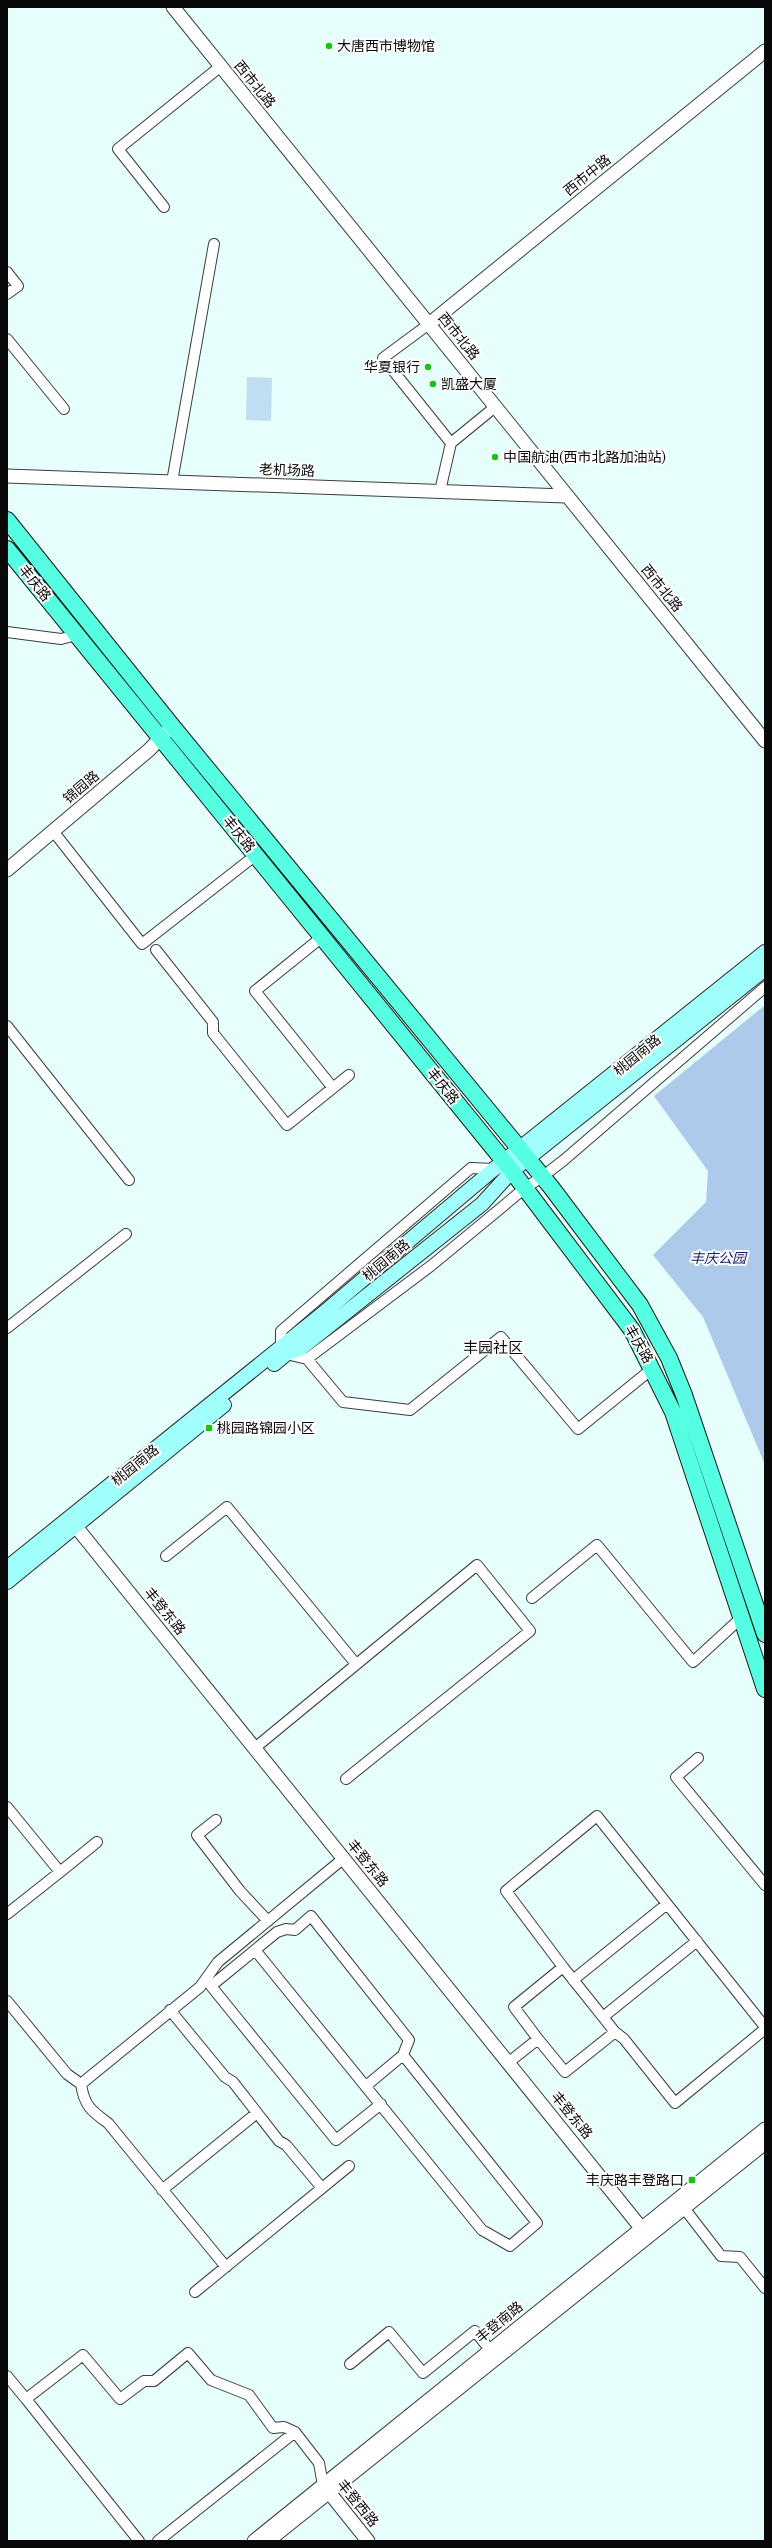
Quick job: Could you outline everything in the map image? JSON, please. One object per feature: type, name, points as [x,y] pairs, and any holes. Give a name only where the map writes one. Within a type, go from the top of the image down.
[{"type":"main road","name":"丰庆路","points":[[7,520],[172,726],[446,1057],[542,1177],[640,1305],[669,1358],[684,1395],[765,1634]]},
{"type":"main road","name":"丰庆路","points":[[7,549],[162,738],[322,937],[503,1167],[525,1188],[623,1316],[653,1368],[673,1412],[765,1689]]},
{"type":"main road","name":"桃园南路","points":[[523,1155],[765,952]]},
{"type":"main road","name":"桃园南路","points":[[7,1582],[72,1522],[283,1351],[503,1167],[523,1155],[765,969]]},
{"type":"main road","name":"桃园南路","points":[[283,1351],[300,1349],[482,1204],[503,1167]]},
{"type":"main road","name":"桃园南路","points":[[7,1568],[72,1522]]},
{"type":"street","name":"西市北路","points":[[173,7],[765,741]]},
{"type":"street","name":"西市中路","points":[[429,324],[765,51]]},
{"type":"street","points":[[164,207],[118,149],[221,66]]},
{"type":"street","points":[[172,482],[214,244]]},
{"type":"street","points":[[7,272],[18,286],[7,294]]},
{"type":"street","points":[[429,324],[383,358],[451,443]]},
{"type":"street","points":[[7,339],[64,409]]},
{"type":"street","points":[[440,491],[451,443],[495,407]]},
{"type":"street","name":"老机场路","points":[[7,476],[566,496]]},
{"type":"street","points":[[7,632],[61,640],[76,635]]},
{"type":"street","name":"锦园路","points":[[7,870],[162,738],[172,726]]},
{"type":"street","points":[[53,831],[142,944],[256,855]]},
{"type":"street","points":[[322,937],[255,991],[333,1088]]},
{"type":"street","points":[[156,950],[213,1022],[213,1033],[287,1125],[349,1075]]},
{"type":"street","points":[[307,1359],[432,1265],[525,1188],[542,1177],[765,986]]},
{"type":"street","points":[[7,1026],[130,1180]]},
{"type":"street","points":[[7,1328],[126,1234]]},
{"type":"street","points":[[283,1351],[307,1359],[343,1402],[410,1410],[501,1337],[578,1429],[653,1368]]},
{"type":"street","points":[[166,1556],[226,1507],[356,1664]]},
{"type":"street","name":"丰登东路","points":[[72,1522],[256,1747],[642,2229]]},
{"type":"street","points":[[532,1598],[597,1545],[693,1662],[741,1618]]},
{"type":"street","points":[[256,1747],[477,1565],[530,1631],[346,1779]]},
{"type":"street","points":[[698,1758],[676,1777],[765,1885]]},
{"type":"street","points":[[7,1808],[60,1872]]},
{"type":"street","points":[[597,1816],[667,1904],[765,2028],[675,2103],[624,2039],[615,2032],[573,1980],[506,1891],[597,1816]]},
{"type":"street","points":[[216,1820],[197,1835],[240,1891],[268,1921]]},
{"type":"street","points":[[7,1914],[97,1842]]},
{"type":"street","points":[[81,2084],[200,1987],[218,1962],[344,1858]]},
{"type":"street","points":[[573,1980],[667,1904]]},
{"type":"street","points":[[366,2086],[403,2055],[409,2040],[311,1916],[294,1930],[286,1929],[277,1932],[211,1986],[336,2140],[381,2104]]},
{"type":"street","points":[[603,2017],[696,1941]]},
{"type":"street","points":[[255,1950],[482,2230],[510,2246],[538,2223],[403,2055]]},
{"type":"street","points":[[563,1967],[514,2007],[538,2039],[565,2072],[615,2032]]},
{"type":"street","points":[[7,2001],[67,2074],[81,2084],[83,2100],[96,2114],[108,2123],[226,2267]]},
{"type":"street","points":[[170,2010],[225,2077],[233,2082],[279,2141],[286,2145],[322,2188]]},
{"type":"street","points":[[509,2062],[538,2039]]},
{"type":"street","points":[[162,2190],[257,2113]]},
{"type":"street","name":"丰登南路","points":[[268,2541],[326,2489],[490,2350],[765,2129]]},
{"type":"street","name":"丰登南路","points":[[254,2541],[326,2489],[765,2143]]},
{"type":"street","points":[[195,2292],[349,2166]]},
{"type":"street","points":[[684,2208],[721,2256],[740,2256],[765,2288]]},
{"type":"street","points":[[350,2364],[389,2332],[423,2374],[475,2331],[490,2350]]},
{"type":"street","points":[[26,2399],[82,2355],[120,2399],[144,2381],[154,2381],[188,2353],[211,2380],[249,2395],[273,2428],[284,2426],[295,2432],[320,2463],[326,2489]]},
{"type":"street","points":[[7,2376],[139,2541]]},
{"type":"street","points":[[158,2541],[295,2432]]},
{"type":"street","name":"丰登西路","points":[[326,2489],[368,2541]]},
{"type":"green space","name":"丰庆公园","points":[[765,1005],[765,1465],[703,1317],[653,1255],[706,1202],[708,1171],[654,1096]]},
{"type":"shaded area","points":[[247,377],[272,378],[271,421],[246,420]]},
{"type":"place","name":"大唐西市博物馆","points":[[329,46]]},
{"type":"place","name":"华夏银行","points":[[428,367]]},
{"type":"place","name":"凯盛大厦","points":[[433,384]]},
{"type":"place","name":"中国航油(西市北路加油站)","points":[[495,457]]},
{"type":"place","name":"桃园路锦园小区","points":[[209,1428]]},
{"type":"place","name":"丰庆路丰登路口","points":[[692,2180]]},
{"type":"district","name":"丰园社区","points":[[493,1348]]}]
